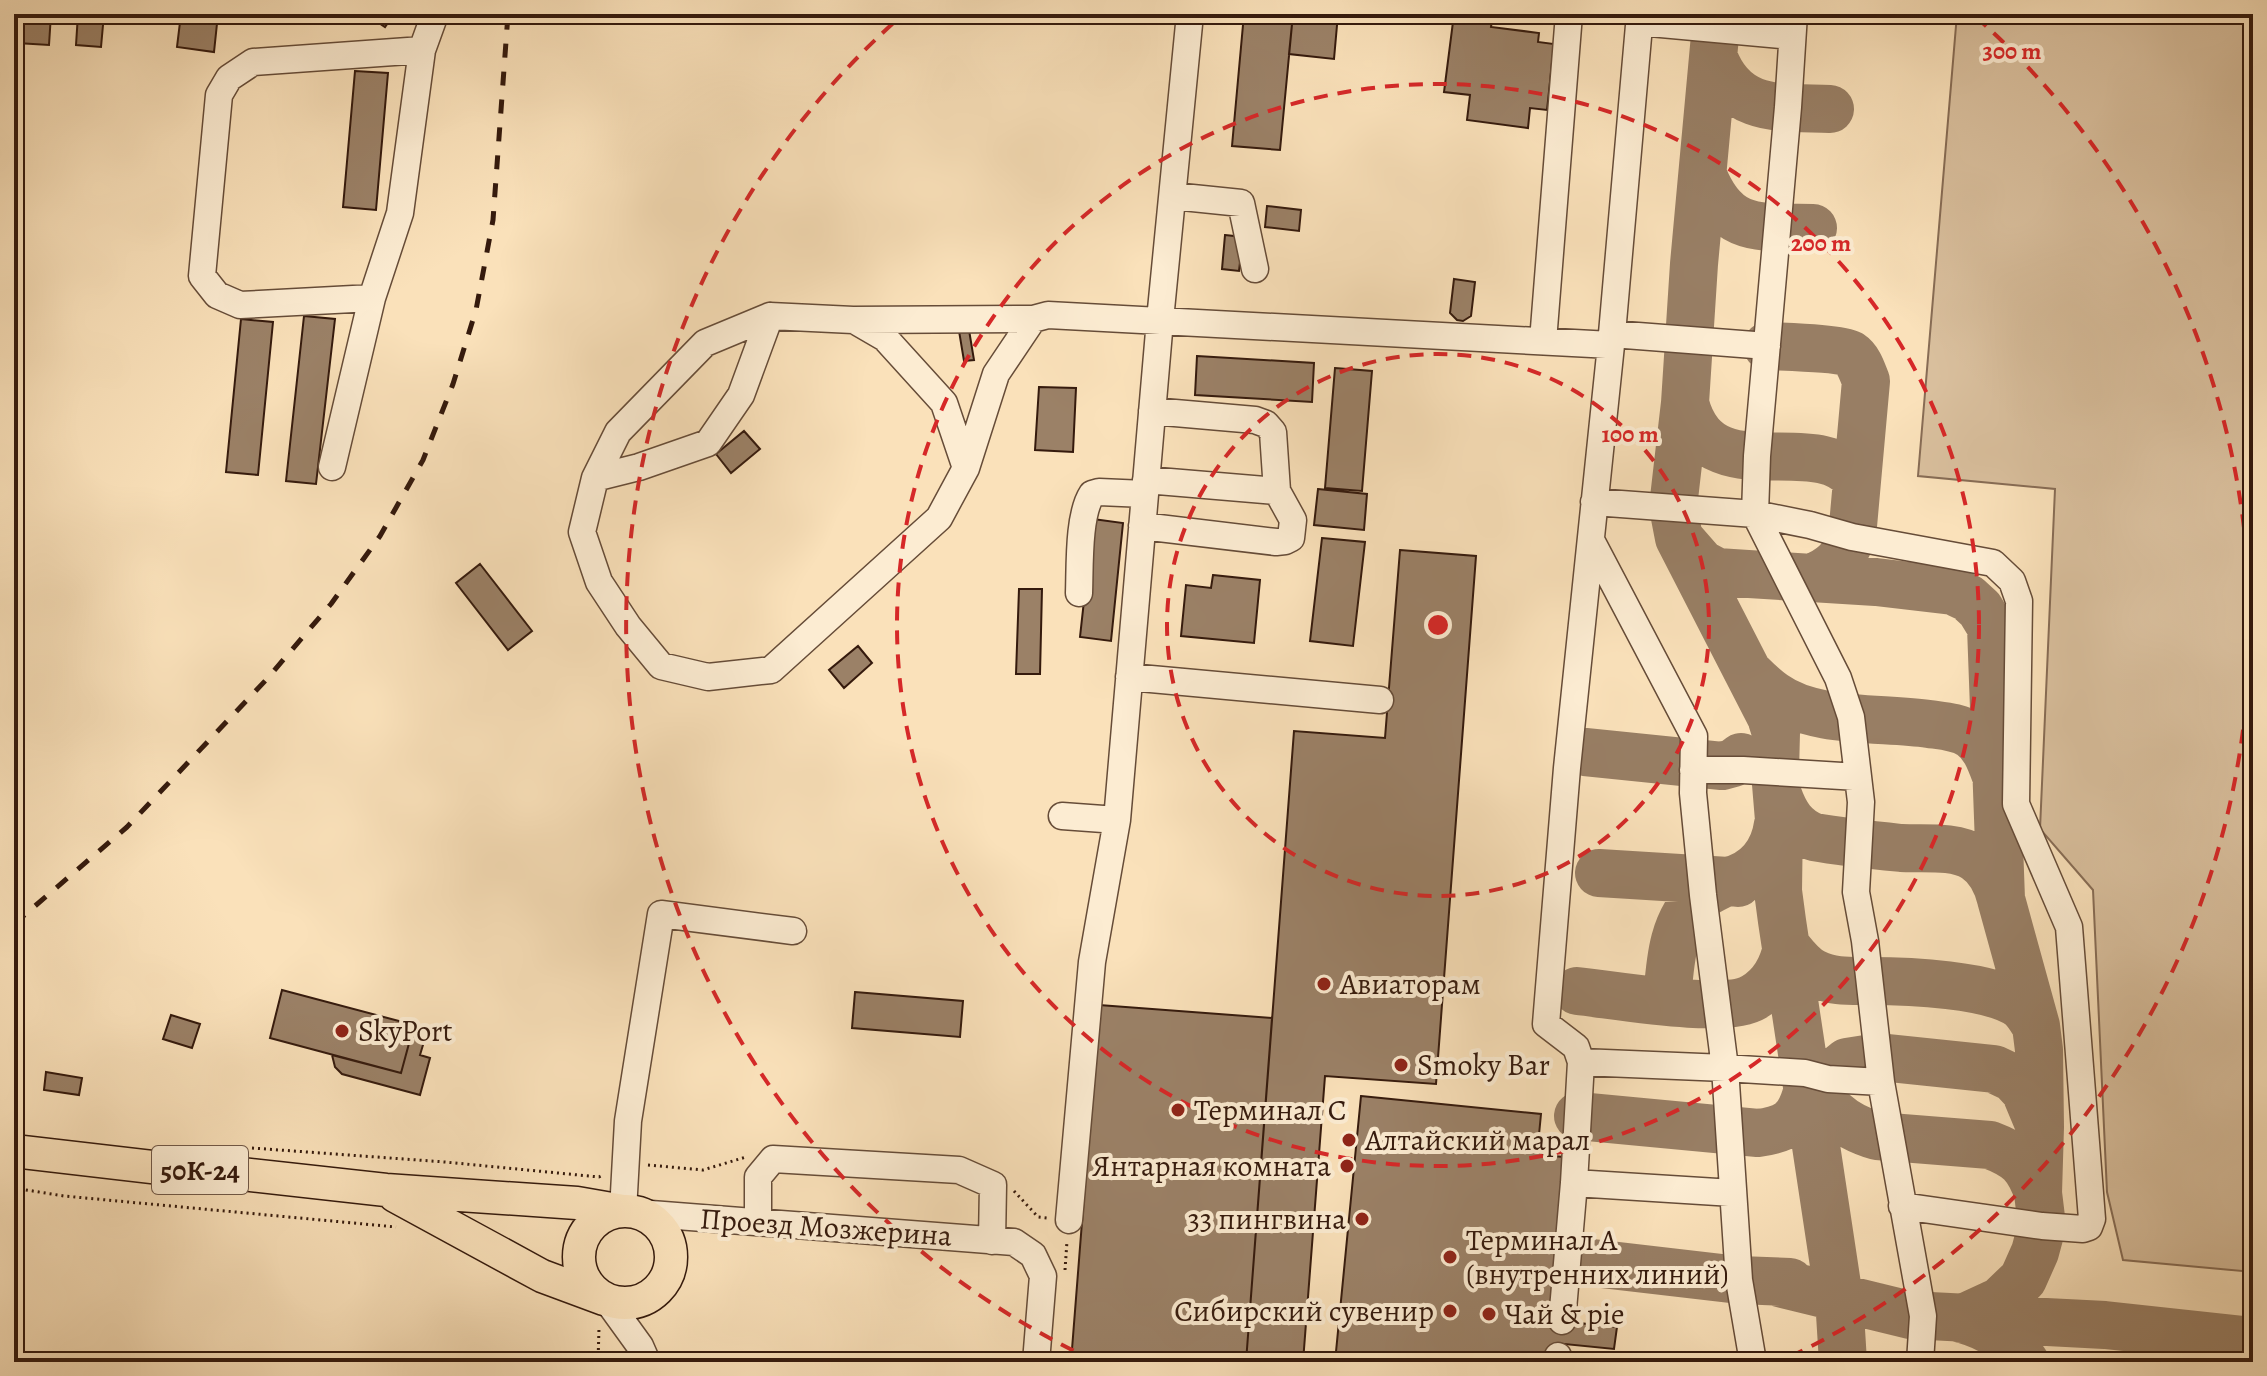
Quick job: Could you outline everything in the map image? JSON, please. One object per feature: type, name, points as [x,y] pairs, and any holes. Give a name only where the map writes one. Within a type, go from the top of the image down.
[{"type":"main road","name":"50К-24","points":[[14,1151],[386,1190]]},
{"type":"main road","points":[[386,1190],[577,1203],[630,1212]]},
{"type":"main road","points":[[386,1190],[602,1310]]},
{"type":"main road","points":[[602,1310],[579,1264],[580,1248],[585,1234],[595,1222],[608,1214],[630,1212]]},
{"type":"main road","name":"Проезд Мозжерина","points":[[602,1310],[649,1296],[661,1286],[668,1273],[671,1258],[663,1230],[652,1219],[630,1212]]},
{"type":"street","points":[[332,467],[372,298],[400,213],[422,50],[435,14]]},
{"type":"street","points":[[1069,1220],[1092,962],[1117,820],[1190,14]]},
{"type":"street","points":[[1543,341],[1569,14]]},
{"type":"street","points":[[1562,1321],[1581,1062],[1576,1047],[1546,1024],[1567,768],[1592,542],[1639,18],[1793,25],[1757,456],[1755,514],[1838,678],[1851,717],[1861,802],[1855,882],[1881,1082],[1923,1316],[1920,1362]]},
{"type":"street","points":[[372,298],[240,305],[217,295],[202,276],[219,95],[229,78],[253,62],[422,50]]},
{"type":"street","points":[[1173,196],[1241,203],[1255,269]]},
{"type":"street","points":[[1033,319],[996,374],[966,468],[939,518],[771,670],[708,677],[661,666],[628,626],[599,582],[582,532],[595,478],[618,432],[705,343],[770,316],[853,320],[1033,319],[1048,315],[1160,320],[1352,339],[1611,339],[1767,346]]},
{"type":"street","points":[[595,478],[639,467],[708,443],[741,395],[770,316]]},
{"type":"street","points":[[853,320],[885,338],[944,403],[966,468]]},
{"type":"street","points":[[1142,526],[1276,542],[1291,538],[1293,520],[1277,491],[1273,432],[1266,424],[1255,420],[1152,411]]},
{"type":"street","points":[[1079,593],[1083,516],[1092,494],[1146,487],[1277,491]]},
{"type":"street","points":[[1594,502],[1755,514],[1852,537],[1993,563],[2012,581],[2019,601],[2016,804],[2069,927],[2092,1219],[2089,1227],[2083,1229],[1902,1206]]},
{"type":"street","points":[[1592,542],[1694,740],[1693,793],[1725,1068],[1739,1280],[1753,1362]]},
{"type":"street","points":[[1129,677],[1380,700]]},
{"type":"street","points":[[1693,770],[1858,777]]},
{"type":"street","points":[[1062,816],[1117,820]]},
{"type":"street","points":[[630,1212],[628,1121],[661,914],[793,931]]},
{"type":"street","points":[[1581,1062],[1805,1073],[1828,1079],[1881,1082]]},
{"type":"street","points":[[758,1222],[758,1177],[773,1159],[959,1170],[993,1185],[1003,1241],[1033,1255],[1043,1276],[1036,1362]]},
{"type":"street","points":[[1574,1183],[1733,1193]]},
{"type":"street","name":"Проезд Мозжерина","points":[[630,1212],[1003,1241]]},
{"type":"street","points":[[602,1310],[640,1346],[647,1362]]},
{"type":"path","points":[[14,1188],[64,1196],[408,1228]]},
{"type":"path","points":[[598,1362],[602,1310]]},
{"type":"shaded area","points":[[1957,14],[2253,14],[2253,1272],[2123,1260],[2107,1192],[2093,890],[2040,829],[2055,489],[1918,476]]},
{"type":"building","points":[[20,14],[51,14],[49,45],[17,43]]},
{"type":"building","points":[[78,14],[104,14],[101,47],[76,45]]},
{"type":"building","points":[[181,14],[218,14],[214,52],[177,47]]},
{"type":"building","points":[[376,14],[394,14],[385,27],[373,19]]},
{"type":"building","points":[[1244,14],[1293,14],[1280,150],[1232,146]]},
{"type":"building","points":[[1293,14],[1338,14],[1334,59],[1289,54]]},
{"type":"building","points":[[1454,14],[1493,14],[1491,27],[1539,33],[1538,42],[1554,44],[1547,110],[1530,108],[1528,128],[1467,120],[1470,95],[1444,92]]},
{"type":"building","points":[[355,71],[388,73],[376,210],[343,207]]},
{"type":"building","points":[[1267,206],[1301,210],[1299,231],[1265,227]]},
{"type":"building","points":[[1225,235],[1243,237],[1239,271],[1222,269]]},
{"type":"building","points":[[1454,279],[1475,282],[1471,316],[1463,321],[1450,313]]},
{"type":"building","points":[[304,316],[335,319],[316,484],[286,481]]},
{"type":"building","points":[[241,319],[273,322],[258,475],[226,472]]},
{"type":"building","points":[[969,330],[974,360],[964,361],[959,331]]},
{"type":"building","points":[[1197,356],[1314,363],[1312,402],[1195,395]]},
{"type":"building","points":[[1335,368],[1372,371],[1362,491],[1325,488]]},
{"type":"building","points":[[1039,387],[1076,388],[1073,452],[1035,450]]},
{"type":"building","points":[[744,431],[760,449],[731,473],[716,454]]},
{"type":"building","points":[[1318,489],[1367,494],[1364,530],[1314,525]]},
{"type":"building","points":[[1093,519],[1123,523],[1111,641],[1080,637]]},
{"type":"building","points":[[1322,538],[1365,542],[1353,646],[1310,641]]},
{"type":"building","points":[[1400,550],[1476,556],[1436,1084],[1325,1076],[1303,1362],[1246,1362],[1294,731],[1385,738]]},
{"type":"building","points":[[480,564],[532,631],[508,650],[456,583]]},
{"type":"building","points":[[1213,575],[1260,580],[1254,643],[1181,636],[1186,585],[1211,588]]},
{"type":"building","points":[[1019,589],[1042,589],[1040,674],[1016,674]]},
{"type":"building","points":[[858,646],[872,663],[844,688],[829,670]]},
{"type":"building","name":"SkyPort","points":[[282,990],[414,1025],[401,1073],[270,1038]]},
{"type":"building","points":[[855,992],[963,1001],[960,1037],[852,1028]]},
{"type":"building","name":"Терминал С","points":[[1099,1005],[1272,1018],[1246,1362],[1071,1362]]},
{"type":"building","points":[[171,1015],[200,1024],[192,1048],[163,1039]]},
{"type":"building","points":[[414,1025],[422,1033],[420,1055],[430,1058],[420,1095],[342,1074],[335,1067],[332,1055],[401,1073]]},
{"type":"building","points":[[46,1072],[82,1078],[79,1095],[44,1090]]},
{"type":"building","name":"Терминал А (внутренних линий)","points":[[1361,1096],[1541,1114],[1538,1145],[1543,1145],[1542,1155],[1564,1157],[1549,1320],[1617,1327],[1614,1349],[1565,1344],[1563,1356],[1545,1362],[1335,1362]]},
{"type":"taxiway","points":[[1717,14],[1694,264],[1685,403],[1673,507],[1679,538],[1771,717],[1776,733],[1778,891],[1839,1298],[1843,1362]]},
{"type":"taxiway","points":[[1714,58],[1723,76],[1747,98],[1777,107],[1830,109]]},
{"type":"taxiway","points":[[1703,175],[1712,194],[1733,217],[1760,226],[1813,228]]},
{"type":"taxiway","points":[[1767,346],[1850,354],[1866,381],[1852,537],[1840,559],[1820,574]]},
{"type":"taxiway","points":[[1685,403],[1698,431],[1716,447],[1739,454],[1816,458],[1839,465],[1857,480]]},
{"type":"taxiway","points":[[1681,540],[1702,564],[1717,572],[1876,582],[1953,591],[1968,598],[1980,609],[1991,627],[2001,899],[2036,1026],[2040,1127],[2038,1193],[2042,1226],[2023,1279],[2000,1301],[1961,1319]]},
{"type":"taxiway","points":[[1751,675],[1774,695],[1808,711],[1961,730],[1980,743],[1996,776]]},
{"type":"taxiway","points":[[1585,752],[1722,766],[1741,757]]},
{"type":"taxiway","points":[[1778,795],[1791,820],[1814,837],[1901,848],[1949,849],[1967,854],[1988,871],[2001,899]]},
{"type":"taxiway","points":[[1599,873],[1728,881],[1756,868],[1773,844],[1778,824]]},
{"type":"taxiway","points":[[1667,1001],[1674,945],[1683,918],[1704,894],[1728,881],[1738,883]]},
{"type":"taxiway","points":[[1787,947],[1806,968],[1827,978],[1926,983],[1990,993],[2021,1006],[2036,1026]]},
{"type":"taxiway","points":[[1577,991],[1695,1004],[1740,1002],[1761,993],[1772,982],[1787,947]]},
{"type":"taxiway","points":[[1812,1123],[1817,1095],[1831,1075],[1847,1062],[1879,1057],[1994,1069],[2013,1078],[2025,1091],[2040,1127]]},
{"type":"taxiway","points":[[1806,1075],[1834,1113],[1864,1132],[1877,1136],[1990,1145],[2021,1163],[2038,1193]]},
{"type":"taxiway","points":[[1578,1116],[1758,1133],[1777,1129],[1796,1117],[1807,1092]]},
{"type":"taxiway","points":[[1567,1260],[1739,1280],[1790,1282]]},
{"type":"taxiway","points":[[1779,1283],[1910,1315],[2105,1325],[2253,1341]]},
{"type":"taxiway","points":[[1965,1320],[1999,1336],[2025,1362]]},
{"type":"railway","points":[[14,924],[127,827],[266,680],[331,604],[380,536],[423,460],[453,384],[476,310],[493,220],[508,14]]},
{"type":"place","name":"Авиаторам","points":[[1324,984]]},
{"type":"place","name":"SkyPort","points":[[342,1031]]},
{"type":"place","name":"Smoky Bar","points":[[1401,1065]]},
{"type":"place","name":"Терминал С","points":[[1178,1110]]},
{"type":"place","name":"Алтайский марал","points":[[1349,1140]]},
{"type":"place","name":"Янтарная комната","points":[[1347,1166]]},
{"type":"place","name":"33 пингвина","points":[[1362,1219]]},
{"type":"place","name":"Терминал А (внутренних линий)","points":[[1450,1257]]},
{"type":"place","name":"Сибирский сувенир","points":[[1450,1311]]},
{"type":"place","name":"Чай & pie","points":[[1489,1314]]}]
